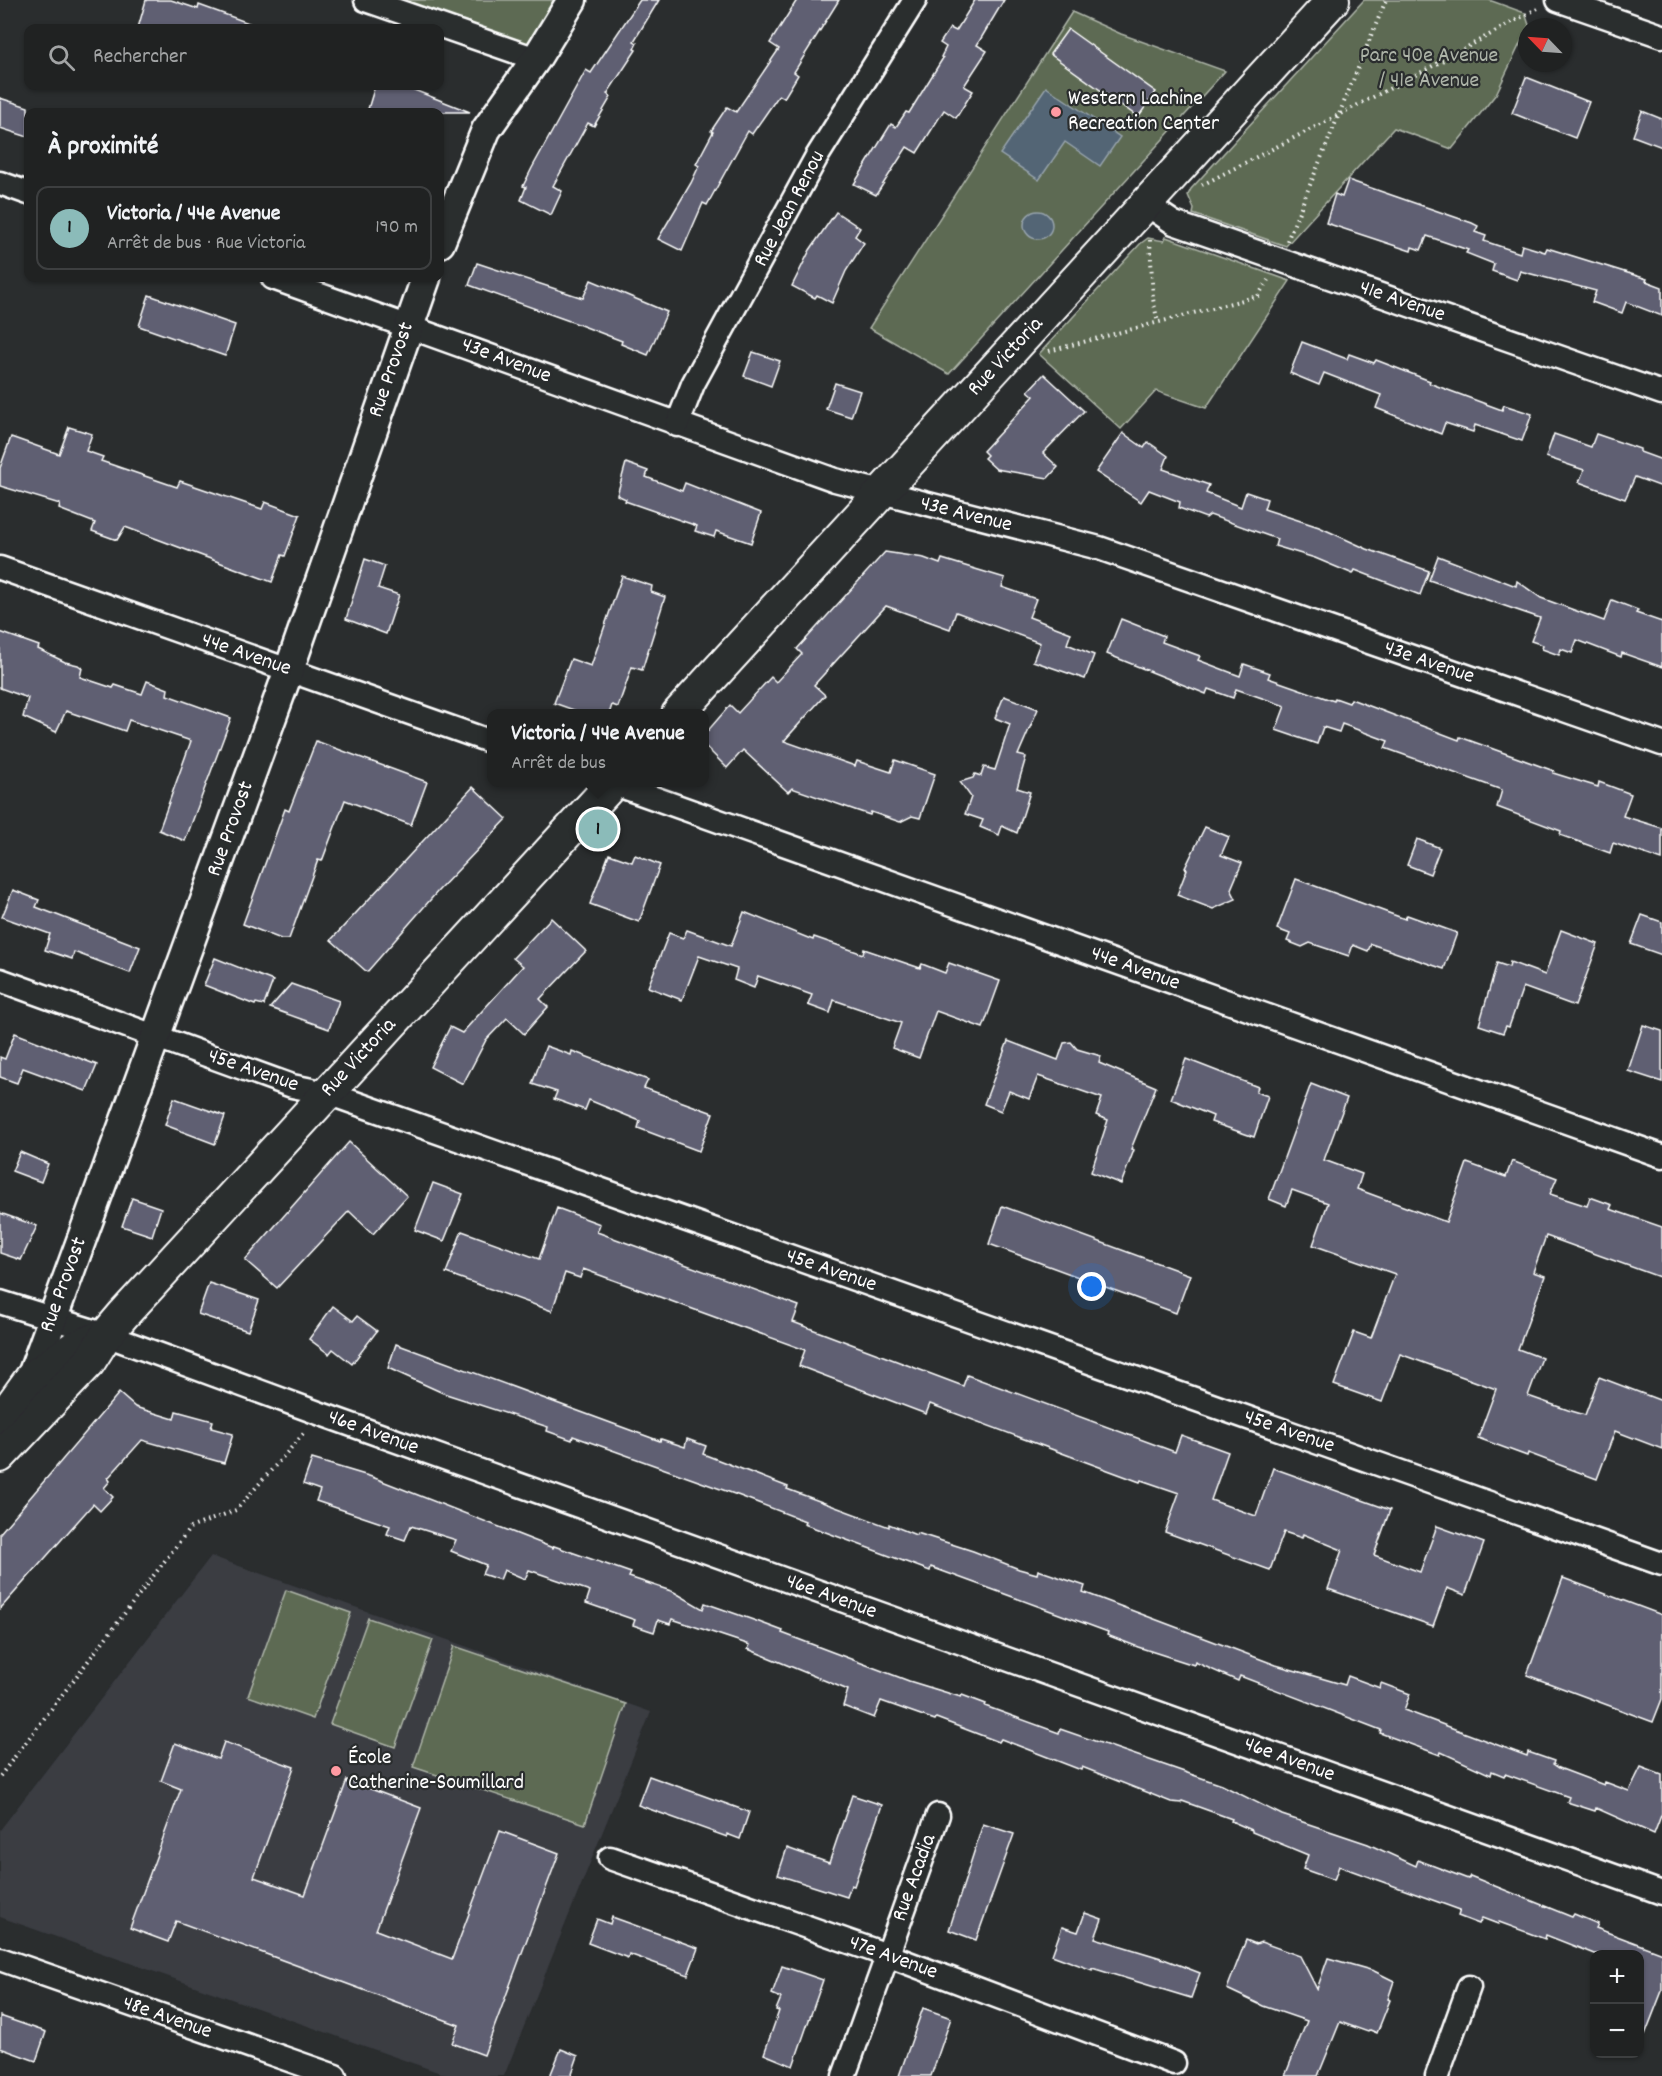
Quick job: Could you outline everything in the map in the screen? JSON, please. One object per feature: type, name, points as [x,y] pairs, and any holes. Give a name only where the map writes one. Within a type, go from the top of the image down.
[{"type":"main road","name":"Rue Victoria","points":[[683,709],[1333,0]]},
{"type":"main road","name":"Rue Victoria","points":[[0,1456],[89,1362],[106,1335],[608,787]]},
{"type":"main road","name":"Rue Victoria","points":[[0,1421],[31,1378],[73,1348],[106,1335]]},
{"type":"street","points":[[366,0],[435,24]]},
{"type":"street","points":[[444,233],[486,130],[536,59],[572,0]]},
{"type":"street","name":"Rue Jean Renou","points":[[677,425],[693,384],[816,158],[915,0]]},
{"type":"street","points":[[1550,3],[1662,36]]},
{"type":"street","points":[[444,27],[536,59]]},
{"type":"street","points":[[0,183],[24,192]]},
{"type":"street","name":"41e Avenue","points":[[1146,204],[1173,223],[1662,393]]},
{"type":"street","name":"43e Avenue","points":[[285,282],[408,324],[677,425],[835,480],[1099,548],[1662,744]]},
{"type":"street","name":"Rue Provost","points":[[31,1378],[289,670],[424,282]]},
{"type":"street","name":"44e Avenue","points":[[0,568],[487,740]]},
{"type":"street","name":"44e Avenue","points":[[623,787],[1662,1156]]},
{"type":"street","name":"45e Avenue","points":[[0,980],[292,1086],[327,1093],[1662,1564]]},
{"type":"street","name":"46e Avenue","points":[[0,1302],[106,1335],[1662,1893]]},
{"type":"street","name":"Rue Acadia","points":[[844,2076],[938,1815]]},
{"type":"street","name":"47e Avenue","points":[[610,1858],[887,1955],[1174,2063]]},
{"type":"street","name":"48e Avenue","points":[[0,1959],[335,2076]]},
{"type":"street","points":[[1437,2076],[1469,1987]]},
{"type":"path","points":[[1280,260],[1336,116],[1386,0]]},
{"type":"path","points":[[1197,187],[1550,3]]},
{"type":"path","points":[[1150,235],[1153,298],[1158,323]]},
{"type":"path","points":[[1046,351],[1258,296]]},
{"type":"path","points":[[0,1776],[190,1528],[236,1510],[321,1414]]},
{"type":"shaded area","name":"École Catherine-Soumillard","points":[[211,1556],[651,1712],[504,2076],[449,2076],[0,1917],[0,1830]]},
{"type":"green space","points":[[375,0],[563,0],[533,54]]},
{"type":"green space","name":"Parc 40e Avenue / 41e Avenue","points":[[1364,0],[1489,0],[1525,13],[1527,18],[1518,18],[1518,48],[1496,94],[1452,149],[1394,128],[1286,246],[1193,214],[1194,209],[1188,195]]},
{"type":"green space","points":[[1072,12],[1121,34],[1225,71],[949,374],[869,328]]},
{"type":"green space","points":[[1166,237],[1290,281],[1206,408],[1156,391],[1121,429],[1039,354],[1140,244],[1148,238],[1164,241]]},
{"type":"green space","points":[[286,1590],[351,1613],[313,1719],[248,1696]]},
{"type":"green space","points":[[368,1618],[433,1640],[395,1747],[330,1724]]},
{"type":"green space","points":[[454,1646],[626,1704],[585,1824],[413,1767]]},
{"type":"water","name":"Western Lachine Recreation Center","points":[[1046,87],[1120,137],[1100,166],[1065,142],[1039,180],[1000,154]]},
{"type":"water","points":[[1038,211],[1048,215],[1052,225],[1048,235],[1038,239],[1028,235],[1024,225],[1028,215]]},
{"type":"building","points":[[146,0],[171,0],[198,9],[199,5],[251,24],[139,24]]},
{"type":"building","points":[[640,0],[659,0],[634,41],[637,43],[634,49],[636,50],[607,94],[611,97],[594,126],[588,123],[553,186],[562,191],[551,215],[521,200],[526,187],[523,186],[532,168],[586,70],[591,73]]},
{"type":"building","points":[[797,0],[839,0],[794,72],[798,75],[784,98],[779,95],[752,134],[748,131],[707,205],[703,203],[682,251],[658,239],[691,183],[699,166],[696,164],[713,132],[711,131],[727,107],[736,112],[779,49],[770,43]]},
{"type":"building","points":[[975,0],[1004,0],[977,45],[987,51],[964,86],[973,91],[956,118],[944,110],[917,153],[907,147],[876,195],[854,184],[891,124],[896,127],[906,112],[909,113],[943,58],[941,57],[946,47],[940,43],[950,28],[956,31]]},
{"type":"building","points":[[1068,29],[1156,92],[1138,117],[1050,54]]},
{"type":"building","points":[[1526,77],[1589,102],[1575,138],[1512,113]]},
{"type":"building","points":[[374,90],[414,90],[470,112],[444,112],[444,108],[368,108]]},
{"type":"building","points":[[0,98],[28,107],[24,108],[24,136],[0,128]]},
{"type":"building","points":[[1642,111],[1662,119],[1662,147],[1633,136]]},
{"type":"building","points":[[1348,180],[1472,223],[1478,226],[1475,232],[1486,236],[1484,241],[1520,253],[1522,245],[1545,252],[1547,248],[1647,279],[1646,281],[1662,287],[1662,316],[1626,302],[1622,313],[1592,302],[1596,291],[1520,271],[1517,280],[1492,271],[1494,264],[1466,253],[1468,250],[1427,236],[1421,250],[1412,247],[1411,251],[1326,223],[1335,194],[1342,197]]},
{"type":"building","points":[[836,212],[860,228],[855,236],[864,243],[846,271],[832,303],[817,295],[815,298],[792,286],[810,250]]},
{"type":"building","points":[[477,263],[583,298],[591,280],[667,312],[648,355],[621,344],[622,341],[469,285]]},
{"type":"building","points":[[149,295],[235,325],[225,356],[139,326]]},
{"type":"building","points":[[1302,342],[1347,359],[1349,354],[1374,363],[1376,360],[1430,381],[1429,383],[1502,410],[1504,405],[1532,414],[1522,441],[1475,425],[1473,432],[1445,423],[1441,434],[1376,408],[1381,395],[1324,373],[1319,385],[1290,373]]},
{"type":"building","points":[[753,352],[780,361],[771,386],[744,376]]},
{"type":"building","points":[[1044,374],[1084,411],[1043,453],[1058,467],[1048,478],[996,469],[984,458],[987,455],[983,451],[1034,396],[1028,391]]},
{"type":"building","points":[[835,383],[860,391],[851,417],[826,409]]},
{"type":"building","points":[[69,427],[92,434],[86,451],[103,457],[101,461],[177,487],[180,481],[262,509],[265,502],[300,515],[285,556],[282,555],[272,582],[125,527],[117,540],[92,531],[95,523],[59,509],[60,504],[0,486],[0,468],[11,437],[59,454]]},
{"type":"building","points":[[1123,433],[1144,448],[1148,442],[1168,456],[1163,469],[1209,485],[1206,493],[1241,507],[1246,492],[1267,499],[1264,509],[1319,527],[1367,549],[1429,571],[1420,595],[1355,570],[1353,574],[1315,558],[1275,546],[1277,539],[1210,515],[1206,518],[1179,508],[1180,502],[1149,490],[1141,502],[1096,472]]},
{"type":"building","points":[[1554,434],[1591,447],[1596,434],[1640,449],[1640,452],[1662,460],[1662,487],[1635,477],[1625,499],[1579,482],[1584,470],[1546,457]]},
{"type":"building","points":[[626,463],[648,471],[646,477],[682,491],[685,483],[761,513],[751,543],[716,531],[714,537],[695,531],[697,526],[625,501],[626,499],[617,495]]},
{"type":"building","points":[[885,552],[924,558],[940,564],[942,559],[1005,578],[1002,587],[1036,599],[1029,617],[1071,633],[1067,644],[1094,655],[1085,679],[1033,661],[1040,643],[956,612],[950,629],[886,606],[814,685],[825,695],[784,741],[855,766],[857,761],[891,772],[895,760],[935,774],[920,818],[912,816],[900,822],[871,812],[870,815],[792,788],[788,792],[743,750],[727,768],[709,750],[709,729],[730,705],[738,713],[771,677],[776,682],[802,654],[797,649]]},
{"type":"building","points":[[1438,556],[1516,586],[1517,581],[1541,598],[1604,621],[1612,600],[1638,610],[1636,613],[1662,622],[1662,667],[1622,653],[1621,657],[1577,640],[1572,653],[1561,649],[1559,655],[1542,649],[1543,645],[1531,641],[1540,618],[1429,580]]},
{"type":"building","points":[[365,559],[385,566],[378,588],[399,595],[386,634],[346,619]]},
{"type":"building","points":[[622,576],[652,586],[651,592],[665,597],[642,670],[632,667],[618,707],[612,705],[611,709],[571,709],[554,703],[571,659],[591,666]]},
{"type":"building","points":[[1121,619],[1164,636],[1162,642],[1200,656],[1198,660],[1240,676],[1244,664],[1270,673],[1268,678],[1334,701],[1335,698],[1349,703],[1351,699],[1459,740],[1460,737],[1554,771],[1553,773],[1598,787],[1599,782],[1631,794],[1623,816],[1662,828],[1662,860],[1613,843],[1610,853],[1560,835],[1561,831],[1497,807],[1502,790],[1385,748],[1388,741],[1342,724],[1339,732],[1323,727],[1317,744],[1276,730],[1285,706],[1236,689],[1233,698],[1208,689],[1206,694],[1107,654]]},
{"type":"building","points":[[0,632],[39,646],[38,649],[65,662],[78,665],[82,668],[80,677],[113,688],[115,685],[142,694],[147,681],[168,689],[167,695],[231,718],[185,841],[159,830],[191,741],[129,720],[125,731],[66,711],[56,732],[23,717],[28,698],[0,688]]},
{"type":"building","points":[[1004,696],[1038,709],[1018,755],[1026,757],[1017,788],[1030,792],[1017,833],[1002,826],[999,835],[980,827],[983,820],[965,814],[971,797],[960,782],[973,778],[975,774],[981,776],[984,767],[995,770],[1010,724],[995,718]]},
{"type":"building","points":[[316,741],[427,782],[411,825],[345,800],[322,861],[318,860],[289,939],[281,939],[243,924],[285,809],[289,811]]},
{"type":"building","points":[[473,787],[507,819],[438,891],[367,972],[331,940]]},
{"type":"building","points":[[1205,827],[1229,837],[1221,855],[1242,863],[1231,889],[1236,899],[1213,909],[1177,895],[1187,869],[1185,868]]},
{"type":"building","points":[[1417,839],[1440,848],[1430,874],[1407,865]]},
{"type":"building","points":[[609,854],[632,862],[635,855],[660,865],[639,922],[590,904]]},
{"type":"building","points":[[1296,879],[1405,919],[1407,915],[1457,933],[1444,969],[1371,944],[1368,951],[1353,945],[1349,956],[1310,943],[1302,947],[1287,941],[1290,934],[1277,929]]},
{"type":"building","points":[[13,890],[39,900],[36,907],[140,947],[130,973],[74,952],[72,959],[45,950],[50,934],[2,917]]},
{"type":"building","points":[[744,912],[813,940],[814,937],[863,954],[864,949],[920,968],[922,964],[945,973],[949,963],[1000,981],[983,1028],[936,1011],[919,1058],[892,1048],[901,1023],[834,1000],[830,1013],[808,1005],[812,995],[758,976],[754,988],[734,980],[737,969],[699,956],[682,1000],[648,987],[669,933],[683,938],[687,930],[731,946]]},
{"type":"building","points":[[1642,915],[1662,922],[1662,955],[1631,944]]},
{"type":"building","points":[[551,918],[586,951],[540,999],[548,1007],[524,1034],[507,1018],[486,1040],[463,1084],[430,1067],[450,1027],[462,1033],[523,966],[513,958]]},
{"type":"building","points":[[1561,930],[1598,944],[1575,1006],[1523,987],[1509,1027],[1506,1026],[1503,1033],[1479,1025],[1497,963],[1509,967],[1510,962],[1545,975]]},
{"type":"building","points":[[215,958],[273,981],[264,1005],[256,1003],[255,1005],[204,985]]},
{"type":"building","points":[[291,984],[339,1001],[329,1029],[270,1008]]},
{"type":"building","points":[[1643,1025],[1662,1031],[1662,1082],[1628,1071]]},
{"type":"building","points":[[15,1033],[97,1065],[86,1091],[23,1068],[17,1083],[0,1077],[0,1057],[5,1059]]},
{"type":"building","points":[[1008,1041],[1058,1060],[1064,1043],[1071,1042],[1077,1049],[1101,1056],[1099,1063],[1156,1087],[1131,1149],[1134,1150],[1121,1184],[1091,1172],[1108,1120],[1096,1115],[1102,1098],[1038,1076],[1029,1099],[1009,1091],[1001,1111],[984,1104]]},
{"type":"building","points":[[546,1046],[571,1055],[572,1051],[648,1080],[644,1088],[713,1113],[699,1151],[638,1128],[640,1121],[589,1100],[585,1110],[554,1099],[557,1092],[532,1084]]},
{"type":"building","points":[[1186,1059],[1258,1087],[1256,1092],[1268,1096],[1254,1137],[1211,1122],[1213,1116],[1171,1099]]},
{"type":"building","points":[[1311,1084],[1347,1098],[1324,1160],[1362,1174],[1357,1189],[1446,1222],[1467,1163],[1506,1177],[1512,1161],[1557,1178],[1550,1194],[1587,1206],[1590,1197],[1612,1205],[1610,1209],[1662,1227],[1662,1278],[1546,1236],[1533,1272],[1545,1276],[1518,1349],[1542,1358],[1528,1396],[1585,1415],[1599,1377],[1662,1401],[1662,1449],[1615,1431],[1597,1479],[1528,1453],[1527,1456],[1478,1438],[1496,1389],[1400,1354],[1382,1402],[1334,1385],[1354,1332],[1371,1338],[1395,1274],[1313,1245],[1328,1203],[1292,1190],[1286,1206],[1269,1199]]},
{"type":"building","points":[[174,1098],[225,1116],[215,1144],[165,1125]]},
{"type":"building","points":[[349,1142],[407,1196],[373,1234],[349,1211],[277,1288],[245,1260]]},
{"type":"building","points":[[20,1152],[48,1164],[41,1182],[12,1171]]},
{"type":"building","points":[[433,1183],[463,1194],[444,1241],[415,1230]]},
{"type":"building","points":[[132,1198],[161,1208],[152,1236],[122,1226]]},
{"type":"building","points":[[1002,1206],[1190,1275],[1176,1313],[989,1244]]},
{"type":"building","points":[[557,1208],[600,1224],[597,1232],[799,1306],[793,1322],[963,1386],[967,1375],[1175,1452],[1181,1435],[1228,1452],[1211,1500],[1256,1516],[1273,1468],[1390,1510],[1374,1555],[1420,1572],[1437,1526],[1484,1543],[1465,1595],[1447,1588],[1433,1626],[1328,1589],[1342,1550],[1303,1534],[1302,1538],[1284,1532],[1270,1570],[1165,1532],[1179,1493],[1141,1480],[1140,1482],[930,1404],[926,1414],[799,1366],[805,1350],[583,1269],[580,1278],[565,1273],[552,1311],[446,1273],[462,1231],[539,1259]]},
{"type":"building","points":[[0,1213],[37,1226],[21,1260],[0,1253]]},
{"type":"building","points":[[209,1283],[259,1300],[248,1331],[198,1314]]},
{"type":"building","points":[[333,1306],[353,1321],[357,1316],[377,1331],[352,1364],[333,1349],[329,1354],[309,1339]]},
{"type":"building","points":[[396,1344],[660,1441],[661,1439],[685,1447],[687,1439],[706,1446],[703,1454],[788,1487],[787,1489],[889,1527],[889,1524],[916,1535],[917,1533],[973,1551],[1019,1569],[1037,1574],[1038,1570],[1085,1586],[1083,1592],[1276,1665],[1345,1685],[1348,1676],[1380,1688],[1381,1683],[1410,1694],[1404,1710],[1527,1756],[1528,1752],[1554,1761],[1553,1764],[1559,1768],[1604,1785],[1605,1782],[1629,1791],[1641,1767],[1662,1775],[1662,1813],[1654,1834],[1596,1808],[1595,1811],[1567,1802],[1569,1797],[1505,1774],[1504,1776],[1492,1771],[1491,1775],[1441,1752],[1440,1755],[1380,1733],[1381,1730],[1240,1676],[1238,1681],[1195,1662],[1194,1665],[1138,1647],[1107,1635],[1108,1632],[1043,1608],[931,1567],[930,1571],[804,1524],[805,1521],[740,1496],[573,1436],[572,1440],[547,1431],[548,1427],[443,1393],[388,1368]]},
{"type":"building","points":[[119,1393],[135,1407],[174,1419],[176,1411],[213,1421],[211,1428],[233,1434],[224,1463],[142,1440],[108,1478],[110,1481],[104,1488],[113,1497],[100,1511],[93,1504],[0,1609],[0,1533]]},
{"type":"building","points":[[312,1459],[372,1477],[553,1548],[554,1546],[631,1573],[629,1577],[674,1592],[703,1609],[705,1603],[909,1681],[961,1697],[962,1695],[986,1704],[985,1706],[1059,1733],[1060,1729],[1222,1785],[1282,1815],[1368,1844],[1416,1866],[1418,1860],[1468,1879],[1470,1876],[1572,1917],[1574,1914],[1598,1924],[1596,1928],[1662,1953],[1662,1991],[1644,2037],[1644,1950],[1590,1950],[1590,1952],[1546,1935],[1545,1939],[1499,1922],[1498,1924],[1482,1918],[1479,1924],[1458,1916],[1460,1910],[1339,1866],[1334,1880],[1303,1869],[1308,1855],[1252,1832],[1231,1821],[1232,1819],[1182,1801],[1181,1803],[1171,1802],[1082,1767],[1081,1770],[1001,1739],[999,1742],[936,1718],[935,1720],[881,1701],[874,1718],[843,1706],[848,1690],[748,1649],[750,1645],[672,1619],[670,1624],[658,1620],[654,1632],[633,1625],[635,1620],[586,1603],[590,1591],[529,1570],[525,1579],[504,1570],[500,1580],[482,1574],[486,1565],[451,1551],[456,1540],[411,1526],[405,1540],[387,1534],[390,1526],[316,1501],[320,1490],[303,1484]]},
{"type":"building","points":[[1563,1578],[1662,1615],[1662,1699],[1653,1722],[1527,1675]]},
{"type":"building","points":[[224,1742],[294,1767],[254,1877],[305,1895],[347,1780],[421,1808],[376,1930],[452,1959],[500,1831],[559,1853],[484,2055],[452,2043],[459,2025],[176,1921],[168,1942],[130,1928],[181,1789],[161,1781],[175,1743],[218,1759]]},
{"type":"building","points":[[649,1776],[749,1812],[740,1839],[727,1834],[727,1837],[638,1805]]},
{"type":"building","points":[[852,1795],[882,1805],[854,1886],[851,1885],[847,1897],[778,1875],[787,1848],[829,1863]]},
{"type":"building","points":[[983,1824],[1014,1834],[976,1940],[949,1930]]},
{"type":"building","points":[[1085,1913],[1102,1919],[1095,1938],[1161,1958],[1200,1973],[1191,1998],[1092,1968],[1092,1970],[1052,1955],[1062,1927],[1078,1932]]},
{"type":"building","points":[[612,1917],[698,1948],[688,1975],[629,1954],[628,1958],[588,1943],[597,1919],[610,1924]]},
{"type":"building","points":[[1246,1940],[1256,1944],[1261,1942],[1300,1956],[1317,1989],[1328,1958],[1374,1971],[1394,1981],[1388,1999],[1390,2000],[1377,2033],[1340,2022],[1318,2076],[1285,2076],[1307,2021],[1263,2006],[1227,1989]]},
{"type":"building","points":[[782,1966],[823,1980],[793,2066],[764,2054],[779,2011],[776,2010],[781,1998],[772,1994]]},
{"type":"building","points":[[923,2008],[951,2018],[931,2076],[899,2076]]},
{"type":"building","points":[[0,2016],[46,2032],[36,2061],[0,2048]]},
{"type":"building","points":[[561,2049],[578,2056],[571,2076],[550,2076]]},
{"type":"place","name":"Western Lachine Recreation Center","points":[[1056,112]]},
{"type":"place","name":"Victoria / 44e Avenue","points":[[598,829]]},
{"type":"place","name":"École Catherine-Soumillard","points":[[336,1771]]}]
